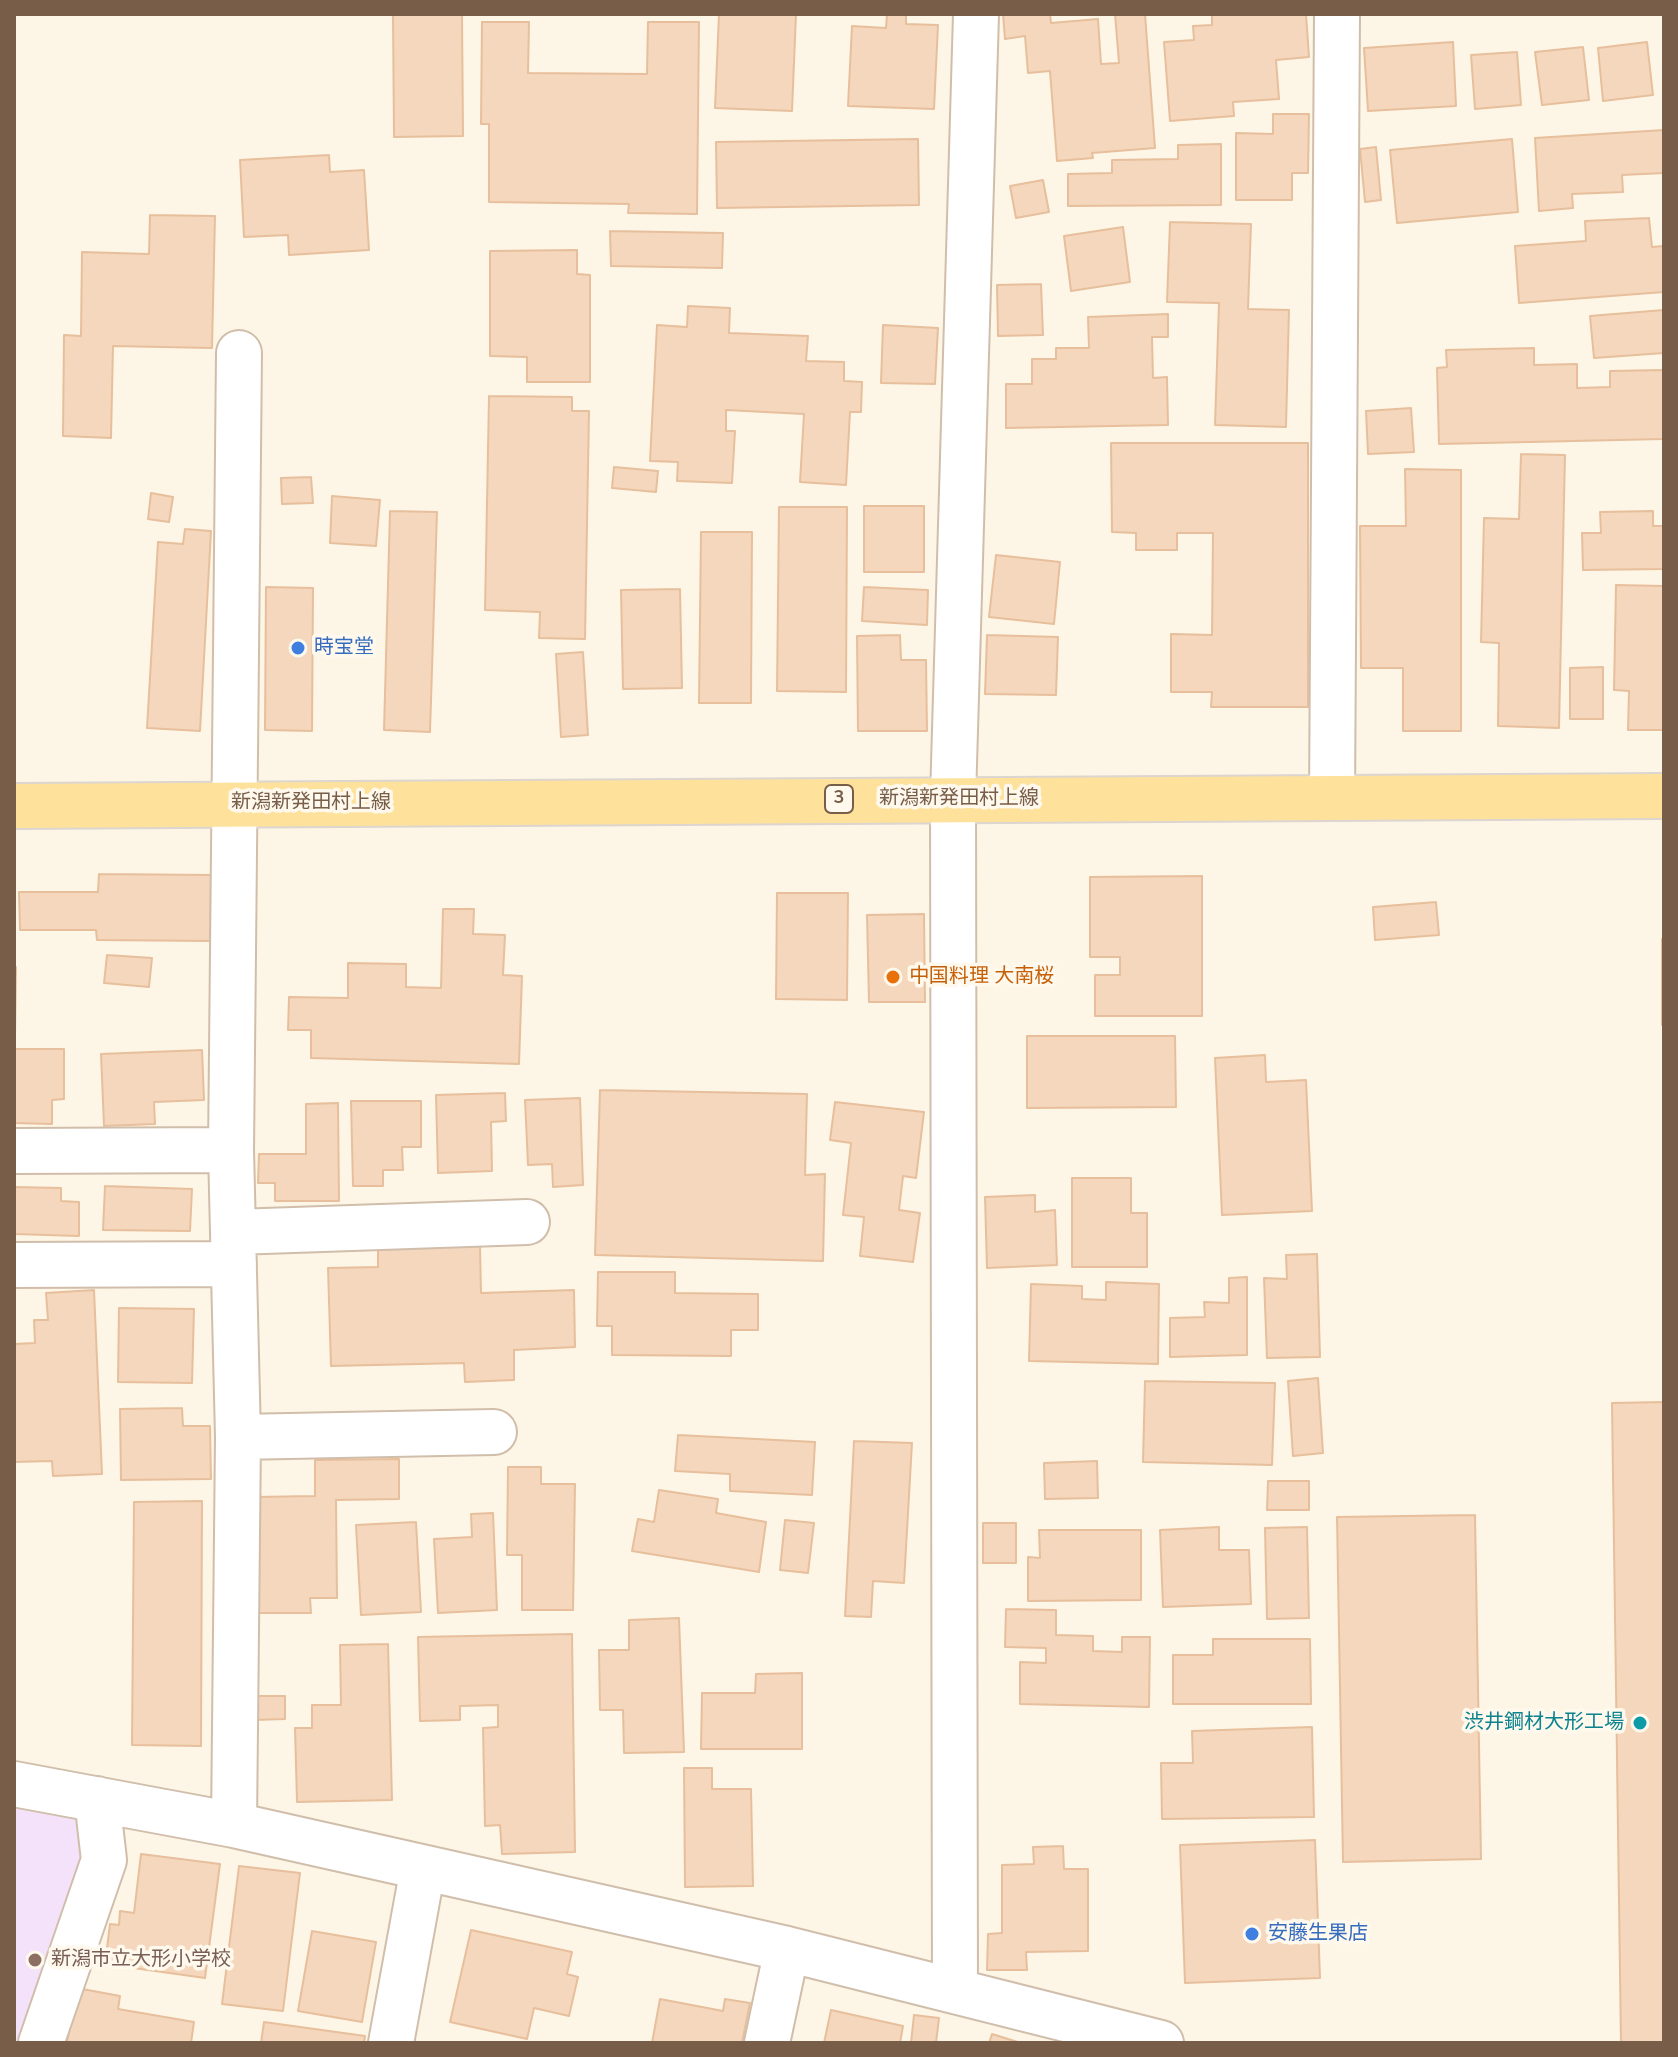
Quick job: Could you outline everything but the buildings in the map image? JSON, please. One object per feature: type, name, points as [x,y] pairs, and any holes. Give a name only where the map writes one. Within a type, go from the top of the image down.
[{"type":"main road","name":"新潟新発田村上線","points":[[14,806],[1664,796]]},
{"type":"street","points":[[955,1991],[953,798],[976,14]]},
{"type":"street","points":[[1332,798],[1337,14]]},
{"type":"street","points":[[234,1825],[238,1437],[231,1150],[237,803],[239,353]]},
{"type":"street","points":[[14,1151],[231,1150]]},
{"type":"street","points":[[14,1265],[527,1222]]},
{"type":"street","points":[[238,1437],[494,1432]]},
{"type":"street","points":[[14,1784],[234,1825],[787,1949],[1156,2042]]},
{"type":"street","points":[[41,2043],[104,1860],[97,1799]]},
{"type":"street","points":[[391,2043],[423,1868]]},
{"type":"street","points":[[767,2043],[787,1949]]},
{"type":"shaded area","name":"新潟市立大形小学校","points":[[14,1803],[78,1815],[87,1877],[26,2043],[14,2043]]},
{"type":"place","name":"時宝堂","points":[[298,648]]},
{"type":"place","name":"中国料理 大南桜","points":[[893,977]]},
{"type":"place","name":"渋井鋼材大形工場","points":[[1640,1723]]},
{"type":"place","name":"安藤生果店","points":[[1252,1934]]},
{"type":"place","name":"新潟市立大形小学校","points":[[35,1960]]}]
